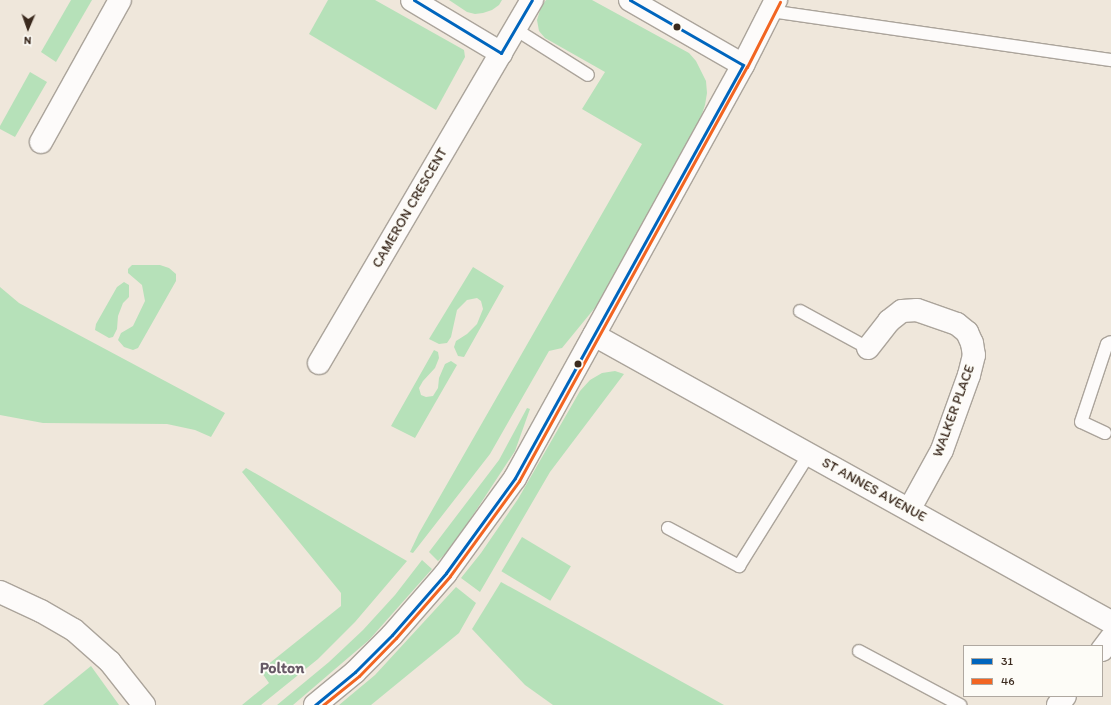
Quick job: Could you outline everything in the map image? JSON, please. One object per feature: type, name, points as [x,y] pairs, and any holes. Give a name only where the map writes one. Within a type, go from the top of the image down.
[{"type":"street","points":[[41,142],[120,0]]},
{"type":"street","points":[[413,0],[501,53]]},
{"type":"street","name":"CAMERON CRESCENT","points":[[319,363],[532,0]]},
{"type":"street","points":[[630,0],[743,65]]},
{"type":"street","points":[[315,705],[355,672],[392,634],[446,573],[515,478],[743,65],[773,5]]},
{"type":"street","name":"WALKER PLACE","points":[[868,348],[889,321],[902,311],[917,310],[957,324],[967,332],[972,343],[974,355],[969,375],[942,450],[909,510]]},
{"type":"street","name":"ST ANNES AVENUE","points":[[594,335],[1111,622]]},
{"type":"street","points":[[0,592],[41,610],[74,630],[110,662],[144,705]]},
{"type":"street","points":[[1103,649],[1111,638]]},
{"type":"street","points":[[1058,705],[1064,697]]},
{"type":"lane","points":[[773,5],[1111,60]]},
{"type":"lane","points":[[515,29],[588,75]]},
{"type":"lane","points":[[800,311],[868,348]]},
{"type":"lane","points":[[1105,433],[1081,422],[1107,344],[1111,342]]},
{"type":"lane","points":[[668,528],[739,566],[809,454]]},
{"type":"lane","points":[[859,651],[960,705]]},
{"type":"green space","points":[[71,0],[92,0],[56,62],[41,52]]},
{"type":"green space","points":[[328,0],[375,0],[464,50],[465,57],[436,110],[309,34]]},
{"type":"green space","points":[[449,0],[502,0],[499,5],[492,10],[475,14],[467,12]]},
{"type":"green space","points":[[546,0],[592,0],[689,53],[696,61],[706,81],[707,93],[705,105],[701,117],[598,304],[562,348],[549,351],[490,454],[413,553],[410,552],[419,533],[642,144],[582,109],[605,72],[545,38],[539,31],[537,20],[541,7]]},
{"type":"green space","points":[[30,72],[47,82],[15,137],[0,129],[0,126]]},
{"type":"green space","points":[[132,265],[160,265],[169,268],[176,274],[176,281],[138,348],[133,350],[124,347],[118,340],[121,333],[133,326],[145,301],[142,285],[128,273],[128,269]]},
{"type":"green space","points":[[473,267],[504,286],[464,357],[458,356],[454,347],[456,341],[467,334],[477,324],[483,309],[481,301],[477,298],[467,300],[457,310],[451,337],[447,343],[439,344],[429,339]]},
{"type":"green space","points":[[124,282],[129,285],[129,297],[123,303],[118,316],[117,329],[113,337],[109,338],[95,330],[96,324],[117,287]]},
{"type":"green space","points":[[0,287],[19,303],[225,413],[211,437],[195,430],[167,424],[43,423],[0,415]]},
{"type":"green space","points":[[434,350],[438,352],[439,358],[435,368],[423,381],[419,388],[421,395],[426,397],[433,396],[438,388],[439,378],[445,364],[451,361],[457,365],[415,438],[391,426]]},
{"type":"green space","points":[[615,371],[624,374],[550,472],[480,592],[461,578],[481,553],[518,499],[580,391],[590,380],[602,373]]},
{"type":"green space","points":[[527,408],[530,409],[515,451],[452,547],[438,561],[429,552],[499,460]]},
{"type":"green space","points":[[246,468],[407,561],[355,622],[318,659],[261,705],[242,705],[269,683],[262,673],[266,666],[341,606],[341,593],[242,472]]},
{"type":"green space","points":[[522,537],[571,566],[550,601],[501,571]]},
{"type":"green space","points":[[422,560],[432,569],[369,640],[293,705],[277,705],[329,662],[363,630],[395,595]]},
{"type":"green space","points":[[501,582],[724,705],[553,705],[525,685],[472,629]]},
{"type":"green space","points":[[456,587],[476,603],[459,633],[371,705],[339,705],[375,675]]},
{"type":"green space","points":[[91,666],[119,705],[43,705]]},
{"type":"transit line","name":"31","points":[[414,0],[501,53],[532,0]]},
{"type":"transit line","name":"31","points":[[630,0],[743,65]]},
{"type":"transit line","name":"46","points":[[323,705],[359,676],[396,638],[450,576],[519,481],[747,67],[780,2]]},
{"type":"transit line","name":"31","points":[[315,705],[355,672],[392,635],[446,573],[515,478],[743,65]]},
{"type":"district","name":"Polton","points":[[282,668]]}]
